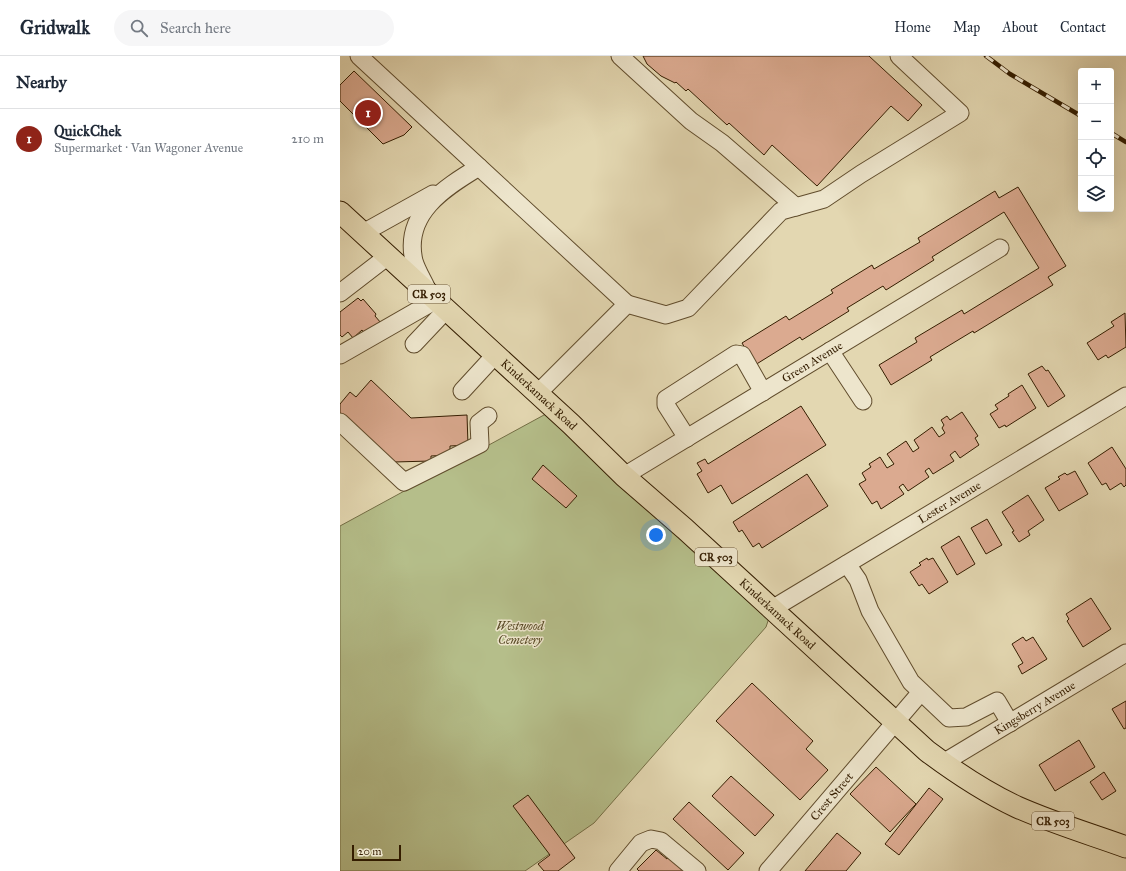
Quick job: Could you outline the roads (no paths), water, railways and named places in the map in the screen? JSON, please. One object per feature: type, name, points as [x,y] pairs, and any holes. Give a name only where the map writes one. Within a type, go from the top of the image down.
[{"type":"main road","name":"Kinderkamack Road","points":[[340,212],[538,393],[624,476],[685,529],[894,722],[943,763],[983,789],[1017,807],[1059,824],[1126,847]]},
{"type":"street","points":[[359,56],[627,304],[666,315],[688,308],[782,211],[824,199],[861,174],[960,113],[899,56]]},
{"type":"street","points":[[620,56],[692,121],[722,143],[796,207]]},
{"type":"street","points":[[363,233],[479,167]]},
{"type":"street","points":[[437,301],[415,263],[412,249],[414,234],[421,216],[430,202],[459,179]]},
{"type":"street","name":"Green Avenue","points":[[624,476],[1000,248]]},
{"type":"street","points":[[340,293],[388,256]]},
{"type":"street","points":[[414,344],[437,301]]},
{"type":"street","points":[[340,355],[437,301]]},
{"type":"street","points":[[538,393],[627,304]]},
{"type":"street","points":[[830,351],[862,401]]},
{"type":"street","points":[[462,391],[496,354]]},
{"type":"street","points":[[687,438],[666,405],[666,399],[736,354],[742,355],[763,392]]},
{"type":"street","name":"Lester Avenue","points":[[772,609],[1126,396]]},
{"type":"street","points":[[340,422],[404,482],[480,444],[479,422],[488,416]]},
{"type":"street","points":[[847,564],[858,580],[870,611],[911,682],[920,692],[949,718],[966,717],[997,701],[1010,723]]},
{"type":"street","name":"Kingsberry Avenue","points":[[943,763],[1126,653]]},
{"type":"street","name":"Crest Street","points":[[768,871],[920,692]]},
{"type":"street","points":[[618,871],[641,843],[651,839],[661,841],[697,871]]},
{"type":"railway","points":[[986,56],[1010,74],[1078,114]]},
{"type":"railway","points":[[1114,135],[1126,142]]},
{"type":"place","name":"QuickChek","points":[[368,113]]},
{"type":"park label","name":"Westwood Cemetery","points":[[520,633]]}]
